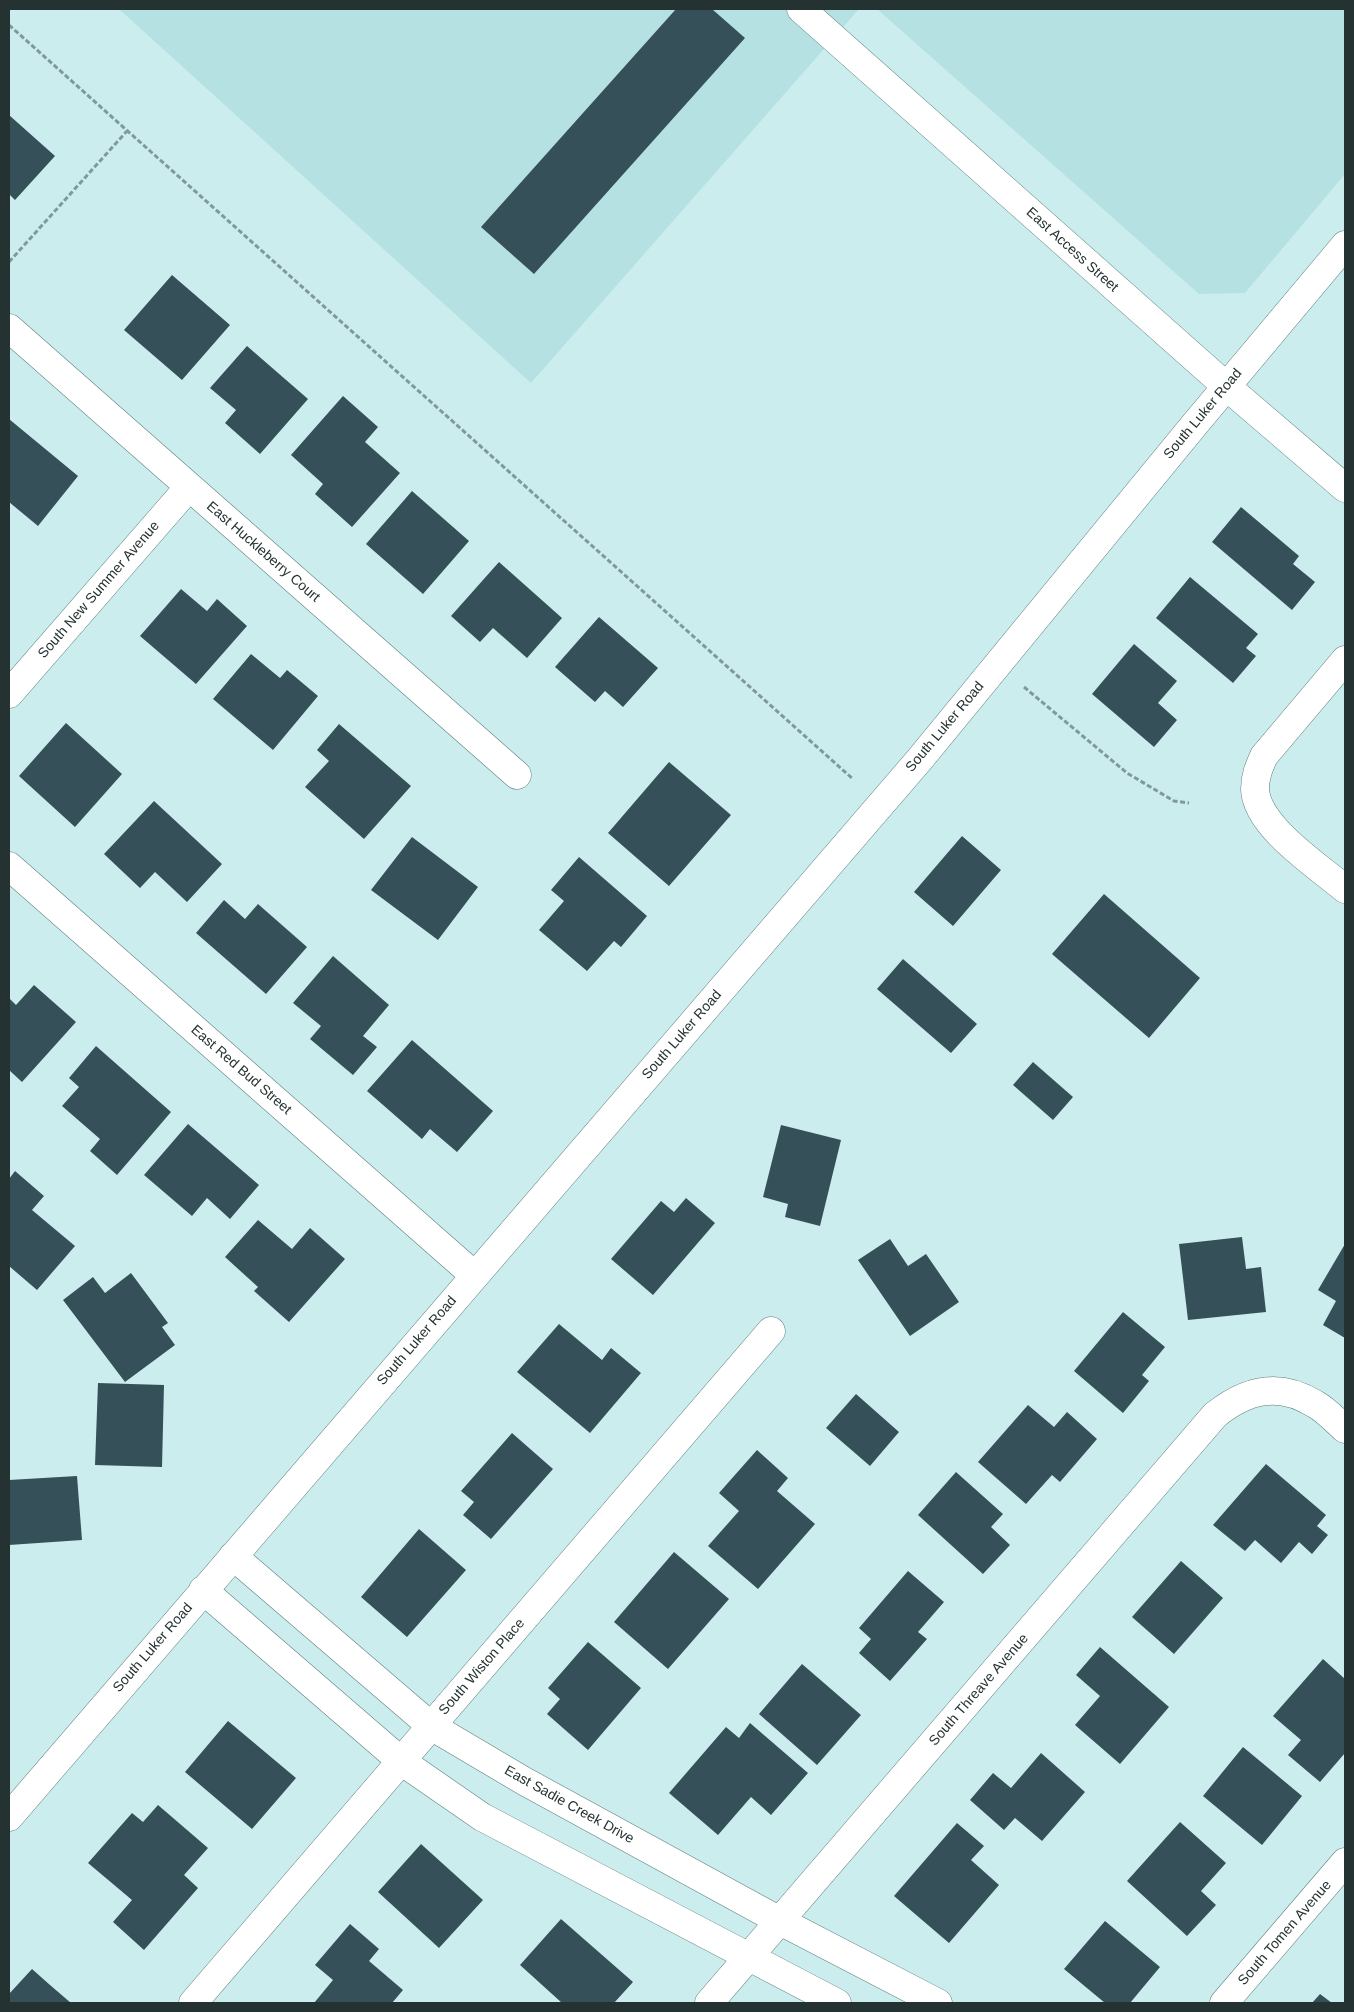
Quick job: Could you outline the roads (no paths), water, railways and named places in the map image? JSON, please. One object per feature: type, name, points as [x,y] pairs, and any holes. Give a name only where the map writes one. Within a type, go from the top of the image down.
[{"type":"street","name":"East Access Street","points":[[800,9],[1226,386],[1345,488]]},
{"type":"street","name":"South Luker Road","points":[[9,1817],[920,759],[1345,244]]},
{"type":"street","name":"East Huckleberry Court","points":[[9,328],[517,775]]},
{"type":"street","name":"South New Summer Avenue","points":[[9,694],[189,487]]},
{"type":"street","points":[[1345,660],[1264,756],[1256,772],[1255,790],[1262,810],[1272,827],[1345,889]]},
{"type":"street","name":"East Red Bud Street","points":[[9,866],[474,1275]]},
{"type":"street","name":"South Wiston Place","points":[[192,2003],[771,1331]]},
{"type":"street","name":"South Threave Avenue","points":[[710,2003],[1215,1415],[1234,1400],[1258,1391],[1290,1392],[1316,1404],[1345,1429]]},
{"type":"street","name":"East Sadie Creek Drive","points":[[233,1556],[431,1726],[524,1781],[780,1921],[938,2003]]},
{"type":"street","points":[[203,1590],[401,1761],[482,1817],[837,2003]]},
{"type":"street","name":"South Tomen Avenue","points":[[1224,2003],[1345,1862]]}]
